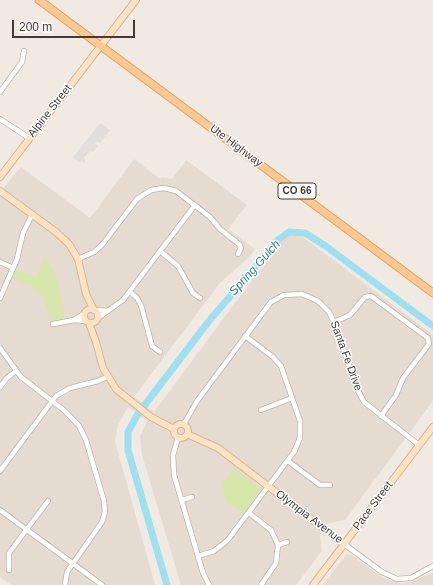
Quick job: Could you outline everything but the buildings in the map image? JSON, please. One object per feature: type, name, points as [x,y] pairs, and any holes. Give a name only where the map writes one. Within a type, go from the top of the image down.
[{"type":"main road","name":"Ute Highway","points":[[39,0],[433,293]]},
{"type":"street","name":"Alpine Street","points":[[0,177],[136,0]]},
{"type":"street","points":[[0,92],[22,62],[24,51]]},
{"type":"street","points":[[0,119],[29,138]]},
{"type":"street","points":[[78,259],[94,252],[102,245],[137,199],[146,192],[156,188],[171,189],[210,217],[220,229],[239,244],[241,248],[238,254]]},
{"type":"street","points":[[0,191],[63,238],[78,259],[86,294],[85,312],[107,376],[124,397],[151,417],[174,429],[174,433],[178,438]]},
{"type":"street","points":[[53,324],[74,320],[88,322],[97,320],[118,305],[130,292],[195,205]]},
{"type":"street","points":[[0,298],[13,268],[23,233],[32,215]]},
{"type":"street","points":[[160,251],[178,266],[193,293],[200,298]]},
{"type":"street","points":[[0,262],[13,268]]},
{"type":"street","points":[[130,292],[140,303],[152,346],[160,352]]},
{"type":"street","name":"Santa Fe Drive","points":[[184,424],[197,401],[271,302],[284,295],[293,293],[309,296],[318,301],[329,312],[334,322],[359,393],[364,402],[419,445]]},
{"type":"street","points":[[86,294],[95,310],[97,320],[96,342]]},
{"type":"street","points":[[334,322],[350,315],[365,297],[371,296],[428,338],[428,344],[403,378],[396,395],[381,416]]},
{"type":"street","points":[[74,320],[85,312],[95,310],[108,312]]},
{"type":"street","points":[[198,556],[221,547],[288,461],[298,446],[301,433],[300,421],[284,372],[277,361],[245,336]]},
{"type":"street","points":[[0,348],[16,371],[26,382],[73,418],[83,434],[105,505],[105,515],[100,525],[72,563],[65,576],[65,585]]},
{"type":"street","points":[[0,387],[7,378],[16,371]]},
{"type":"street","points":[[0,471],[52,401],[63,391],[98,381],[107,376]]},
{"type":"street","points":[[261,410],[269,405],[292,398]]},
{"type":"street","points":[[174,429],[178,424],[184,424],[188,429],[187,434],[184,437],[178,438]]},
{"type":"street","name":"Pace Street","points":[[313,585],[433,427]]},
{"type":"street","name":"Olympia Avenue","points":[[187,434],[214,445],[382,572],[397,579],[411,578],[433,566]]},
{"type":"street","points":[[178,438],[172,465],[198,556],[209,585]]},
{"type":"street","points":[[288,461],[320,485],[330,485]]},
{"type":"street","points":[[182,500],[192,497]]},
{"type":"street","points":[[9,570],[10,553],[48,501]]},
{"type":"street","points":[[0,510],[102,585]]},
{"type":"street","points":[[249,512],[271,530],[278,545],[276,563],[261,585]]},
{"type":"street","points":[[278,545],[287,542]]},
{"type":"shaded area","points":[[100,123],[110,130],[100,143],[97,141],[95,143],[98,146],[93,152],[90,151],[84,158],[86,160],[84,163],[82,161],[80,163],[73,157]]},
{"type":"shaded area","points":[[134,159],[160,179],[162,177],[172,179],[186,160],[247,205],[228,229],[255,249],[250,256],[220,283],[134,397],[154,412],[282,240],[289,236],[296,235],[303,237],[433,335],[433,401],[345,520],[329,523],[320,535],[322,551],[296,585],[181,585],[142,455],[140,436],[147,421],[128,407],[118,425],[115,441],[155,585],[11,585],[0,577],[0,192],[21,167],[90,218]]},
{"type":"shaded area","points":[[391,392],[396,395],[386,409],[381,405]]},
{"type":"shaded area","points":[[347,554],[351,555],[385,579],[403,584],[433,573],[433,585],[322,585]]},
{"type":"green space","points":[[45,257],[56,274],[65,322],[53,324],[43,298],[33,287],[10,277],[13,268],[36,277]]},
{"type":"green space","points":[[234,468],[261,489],[243,514],[226,501],[222,484]]},
{"type":"waterway","name":"Spring Gulch","points":[[144,406],[209,321],[278,240],[289,232],[305,233],[327,247],[433,326]]},
{"type":"waterway","name":"Spring Gulch","points":[[138,414],[128,432],[128,450],[167,585]]}]
